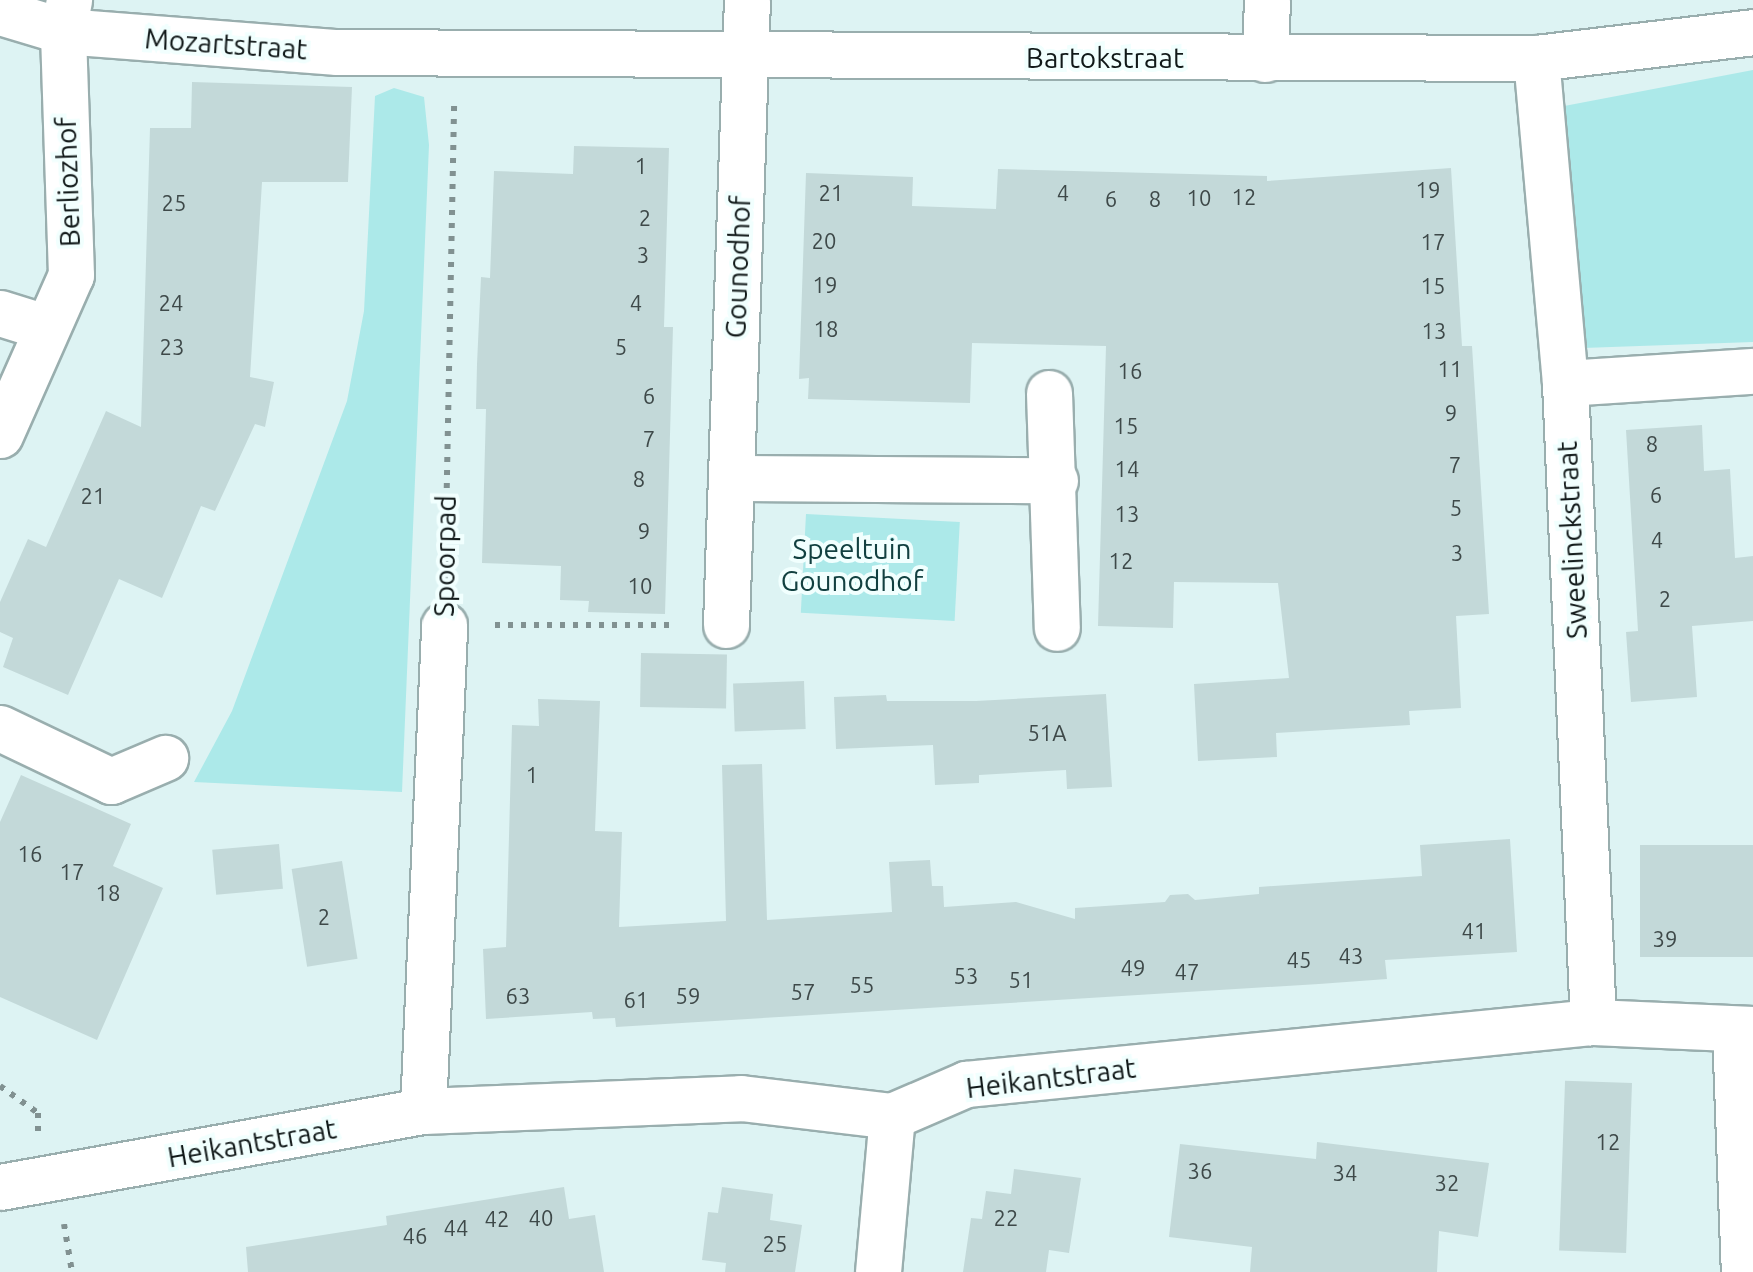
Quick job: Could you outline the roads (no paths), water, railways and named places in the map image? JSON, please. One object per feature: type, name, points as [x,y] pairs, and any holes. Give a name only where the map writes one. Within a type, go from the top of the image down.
[{"type":"street","name":"Gounodhof","points":[[726,624],[747,0]]},
{"type":"street","points":[[1265,58],[1266,0]]},
{"type":"street","name":"Mozartstraat","points":[[0,12],[66,16],[337,52],[454,52]]},
{"type":"street","name":"Berliozhof","points":[[0,434],[45,326],[72,274],[66,16]]},
{"type":"street","name":"Bartokstraat","points":[[454,52],[1536,58],[1753,32]]},
{"type":"street","name":"Sweelinckstraat","points":[[1536,58],[1565,383],[1594,1022]]},
{"type":"street","points":[[0,313],[45,326]]},
{"type":"street","points":[[1565,383],[1753,371]]},
{"type":"street","points":[[1050,393],[1056,628]]},
{"type":"street","points":[[731,478],[1055,480]]},
{"type":"street","name":"Spoorpad","points":[[424,1111],[444,625]]},
{"type":"street","points":[[0,728],[111,781],[165,758]]},
{"type":"street","name":"Heikantstraat","points":[[0,1187],[424,1111],[741,1098],[892,1116],[966,1084],[1594,1022],[1744,1029]]},
{"type":"street","points":[[1744,1029],[1744,1272]]},
{"type":"street","points":[[878,1272],[892,1116]]},
{"type":"park label","name":"Speeltuin Gounodhof","points":[[852,565]]}]
